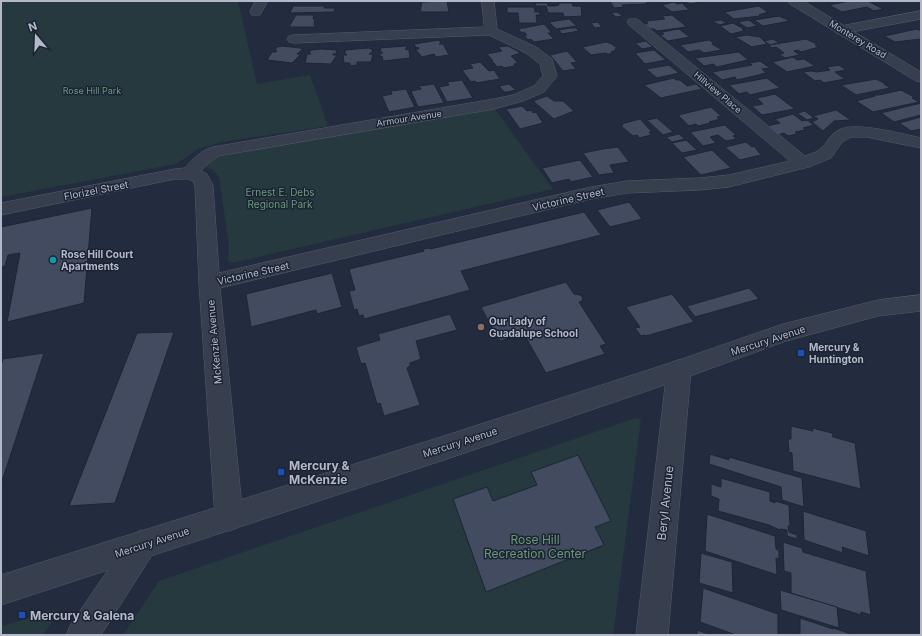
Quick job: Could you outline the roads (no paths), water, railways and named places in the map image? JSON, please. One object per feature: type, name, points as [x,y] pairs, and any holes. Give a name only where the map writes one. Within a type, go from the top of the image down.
[{"type":"street","points":[[488,1],[491,31]]},
{"type":"street","name":"Monterey Road","points":[[794,1],[921,78]]},
{"type":"street","points":[[841,30],[921,15]]},
{"type":"street","name":"Hillview Place","points":[[634,22],[803,163]]},
{"type":"street","name":"Armour Avenue","points":[[190,173],[200,161],[214,152],[494,104],[518,98],[539,89],[550,76],[547,62],[531,50],[491,31],[294,39]]},
{"type":"street","name":"Victorine Street","points":[[210,283],[591,193],[627,187],[700,184],[729,181],[803,163],[825,154],[836,139],[847,132],[866,132],[921,143]]},
{"type":"street","name":"Florizel Street","points":[[1,209],[175,174],[190,173]]},
{"type":"street","name":"McKenzie Avenue","points":[[190,173],[201,178],[204,186],[210,283],[229,517]]},
{"type":"street","name":"Mercury Avenue","points":[[1,590],[679,370],[783,334],[878,308],[921,303]]},
{"type":"street","name":"Beryl Avenue","points":[[652,635],[679,370]]},
{"type":"street","points":[[82,635],[142,545]]},
{"type":"place","name":"Rose Hill Court Apartments","points":[[53,260]]},
{"type":"place","name":"Our Lady of Guadalupe School","points":[[481,327]]},
{"type":"place","name":"Mercury & Huntington","points":[[801,353]]},
{"type":"place","name":"Mercury & McKenzie","points":[[281,472]]},
{"type":"place","name":"Mercury & Galena","points":[[22,615]]},
{"type":"park label","name":"Rose Hill Park","points":[[92,90]]},
{"type":"park label","name":"Ernest E. Debs Regional Park","points":[[280,198]]},
{"type":"park label","name":"Rose Hill Recreation Center","points":[[535,546]]}]
